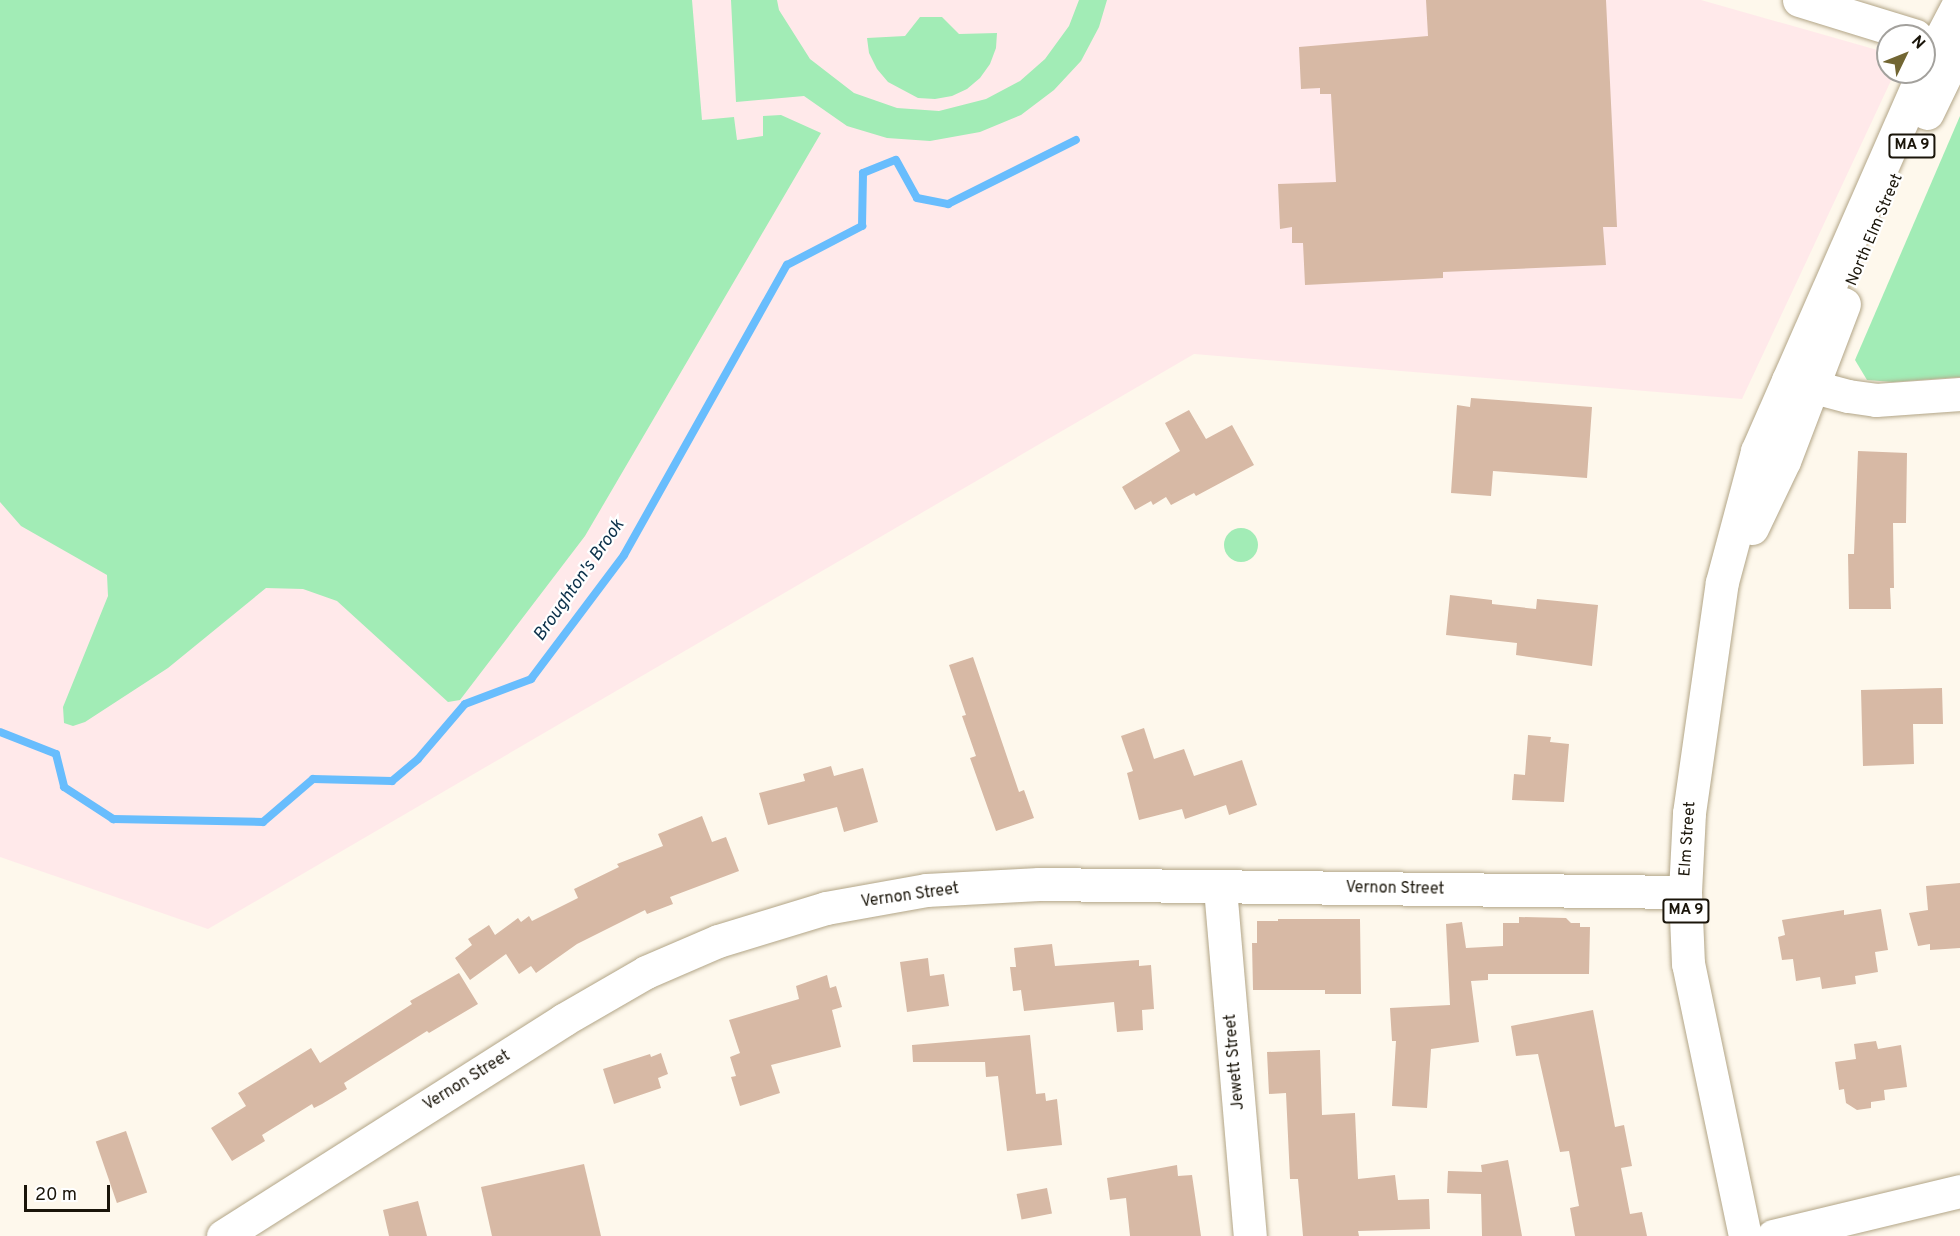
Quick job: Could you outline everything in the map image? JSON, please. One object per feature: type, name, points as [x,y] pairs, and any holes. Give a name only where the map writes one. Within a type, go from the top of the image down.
[{"type":"main road","points":[[1799,0],[1876,30]]},
{"type":"main road","name":"North Elm Street","points":[[1936,48],[1960,1]]},
{"type":"main road","name":"North Elm Street","points":[[1800,384],[1869,238],[1923,84]]},
{"type":"main road","points":[[1800,384],[1848,396],[1876,399],[1960,394]]},
{"type":"main road","name":"Elm Street","points":[[1745,1236],[1688,964],[1684,892],[1689,813],[1722,582],[1757,451],[1800,384]]},
{"type":"main road","name":"Vernon Street","points":[[223,1236],[563,1020],[646,972],[718,941],[826,908],[926,890],[1039,884],[1684,892]]},
{"type":"main road","name":"Jewett Street","points":[[1220,888],[1250,1236]]},
{"type":"main road","points":[[1773,1236],[1960,1191]]},
{"type":"shaded area","points":[[0,0],[1701,0],[1876,50],[1876,84],[1889,84],[1742,399],[1194,354],[208,929],[0,857]]},
{"type":"green space","points":[[0,0],[692,0],[702,120],[734,117],[737,140],[763,136],[763,116],[781,115],[821,133],[585,536],[460,700],[448,702],[337,601],[303,589],[266,588],[168,668],[85,722],[73,726],[64,723],[63,707],[108,596],[107,575],[21,526],[0,502]]},
{"type":"green space","points":[[731,0],[777,0],[779,10],[810,59],[854,93],[897,108],[939,111],[986,99],[1020,81],[1045,59],[1069,26],[1079,0],[1107,0],[1099,27],[1081,61],[1054,90],[1021,115],[980,132],[930,141],[887,138],[847,126],[804,96],[736,102]]},
{"type":"green space","points":[[920,17],[942,17],[959,34],[997,33],[996,48],[990,64],[980,78],[967,89],[952,96],[935,99],[918,98],[888,82],[877,69],[869,53],[867,38],[905,36]]},
{"type":"green space","points":[[1960,116],[1960,377],[1893,382],[1867,380],[1855,360]]},
{"type":"green space","points":[[1241,528],[1253,533],[1258,545],[1253,557],[1241,562],[1229,557],[1224,545],[1229,533]]},
{"type":"building","points":[[1426,0],[1606,0],[1617,227],[1603,227],[1606,265],[1443,272],[1443,278],[1305,285],[1303,243],[1292,243],[1292,227],[1280,229],[1278,184],[1336,182],[1331,94],[1320,94],[1320,88],[1301,89],[1299,47],[1428,36]]},
{"type":"building","points":[[1471,398],[1592,407],[1587,478],[1493,471],[1491,496],[1451,493],[1457,405],[1470,407]]},
{"type":"building","points":[[1189,410],[1206,439],[1232,425],[1254,465],[1196,496],[1194,493],[1171,505],[1166,497],[1153,505],[1151,501],[1135,510],[1122,487],[1180,451],[1165,423]]},
{"type":"building","points":[[1858,451],[1907,453],[1906,523],[1893,523],[1894,588],[1890,588],[1891,609],[1849,609],[1848,554],[1854,554]]},
{"type":"building","points":[[1450,595],[1492,600],[1492,604],[1536,609],[1537,599],[1598,605],[1592,666],[1516,655],[1517,643],[1446,635]]},
{"type":"building","points":[[973,657],[1019,792],[1024,790],[1034,818],[996,831],[970,758],[976,756],[962,716],[966,715],[949,665]]},
{"type":"building","points":[[1942,688],[1943,724],[1913,724],[1914,764],[1863,766],[1861,690]]},
{"type":"building","points":[[1144,728],[1154,759],[1184,749],[1194,776],[1242,760],[1257,805],[1229,815],[1226,805],[1185,819],[1182,809],[1139,820],[1127,773],[1133,771],[1121,736]]},
{"type":"building","points":[[1528,735],[1551,737],[1550,742],[1569,744],[1564,802],[1512,800],[1514,774],[1525,775]]},
{"type":"building","points":[[831,766],[834,776],[863,768],[878,822],[844,832],[837,807],[768,825],[759,793],[805,781],[803,774]]},
{"type":"building","points":[[702,816],[712,842],[726,837],[739,871],[670,897],[673,904],[647,914],[645,910],[577,944],[536,973],[531,966],[519,974],[506,954],[470,980],[455,958],[472,945],[468,939],[489,925],[495,935],[518,918],[521,922],[529,916],[532,921],[578,898],[574,889],[619,867],[617,864],[663,846],[658,834]]},
{"type":"building","points":[[1960,883],[1960,948],[1930,950],[1930,944],[1918,946],[1909,913],[1928,910],[1926,886]]},
{"type":"building","points":[[1881,909],[1888,950],[1875,952],[1878,972],[1855,976],[1856,984],[1822,989],[1820,977],[1796,981],[1793,959],[1782,960],[1778,937],[1785,935],[1782,920],[1844,910],[1844,915]]},
{"type":"building","points":[[1519,917],[1566,918],[1571,923],[1580,923],[1580,927],[1590,927],[1589,974],[1488,974],[1488,980],[1471,981],[1479,1042],[1431,1049],[1427,1108],[1392,1106],[1396,1041],[1392,1041],[1390,1008],[1450,1005],[1446,924],[1462,922],[1466,948],[1503,946],[1503,923],[1519,923]]},
{"type":"building","points":[[1278,919],[1360,919],[1361,994],[1325,994],[1325,990],[1253,990],[1252,943],[1257,943],[1257,921],[1278,921]]},
{"type":"building","points":[[1052,944],[1055,966],[1139,960],[1139,966],[1151,965],[1154,1009],[1142,1010],[1143,1030],[1117,1032],[1114,1002],[1024,1011],[1021,990],[1013,991],[1010,967],[1016,967],[1014,948]]},
{"type":"building","points":[[928,958],[930,976],[944,974],[949,1006],[907,1012],[900,962]]},
{"type":"building","points":[[459,973],[478,1004],[429,1033],[427,1031],[344,1083],[347,1089],[314,1108],[312,1104],[262,1135],[265,1141],[232,1161],[211,1128],[246,1106],[238,1093],[311,1048],[320,1063],[412,1004],[410,1001]]},
{"type":"building","points":[[827,975],[830,988],[836,986],[842,1007],[832,1010],[841,1047],[771,1065],[780,1093],[740,1106],[731,1077],[736,1076],[730,1057],[740,1053],[729,1020],[799,999],[796,986]]},
{"type":"building","points":[[1593,1010],[1615,1127],[1624,1125],[1632,1166],[1621,1168],[1630,1214],[1642,1212],[1647,1236],[1575,1236],[1570,1208],[1579,1206],[1569,1151],[1560,1152],[1538,1054],[1516,1056],[1511,1026]]},
{"type":"building","points":[[1030,1035],[1036,1094],[1045,1093],[1046,1101],[1057,1099],[1062,1145],[1007,1151],[998,1076],[986,1077],[985,1062],[913,1062],[912,1045]]},
{"type":"building","points":[[1876,1041],[1878,1049],[1901,1045],[1907,1087],[1884,1090],[1885,1100],[1871,1102],[1871,1108],[1857,1110],[1846,1103],[1844,1089],[1839,1090],[1835,1062],[1856,1059],[1854,1044]]},
{"type":"building","points":[[1320,1050],[1322,1115],[1355,1113],[1358,1179],[1395,1175],[1398,1200],[1429,1199],[1430,1229],[1358,1231],[1359,1236],[1303,1236],[1298,1179],[1290,1179],[1286,1093],[1269,1094],[1267,1052]]},
{"type":"building","points":[[661,1053],[668,1074],[658,1078],[661,1088],[614,1104],[603,1069],[650,1054],[651,1057]]},
{"type":"building","points":[[126,1131],[147,1192],[117,1203],[96,1141]]},
{"type":"building","points":[[1508,1160],[1522,1236],[1482,1236],[1481,1194],[1447,1193],[1448,1171],[1482,1172],[1481,1165]]},
{"type":"building","points":[[584,1164],[601,1236],[492,1236],[481,1187]]},
{"type":"building","points":[[1177,1165],[1178,1176],[1192,1175],[1201,1236],[1130,1236],[1126,1198],[1110,1200],[1107,1178]]},
{"type":"building","points":[[1047,1188],[1052,1214],[1022,1219],[1017,1194]]},
{"type":"building","points":[[418,1201],[427,1236],[389,1236],[383,1210]]},
{"type":"waterway","name":"Broughton's Brook","points":[[0,732],[56,754],[64,787],[113,819],[263,822],[313,779],[392,781],[418,759],[465,704],[531,679],[624,555],[787,265],[862,226],[863,173],[896,160],[917,198],[948,204],[1076,140]]}]
